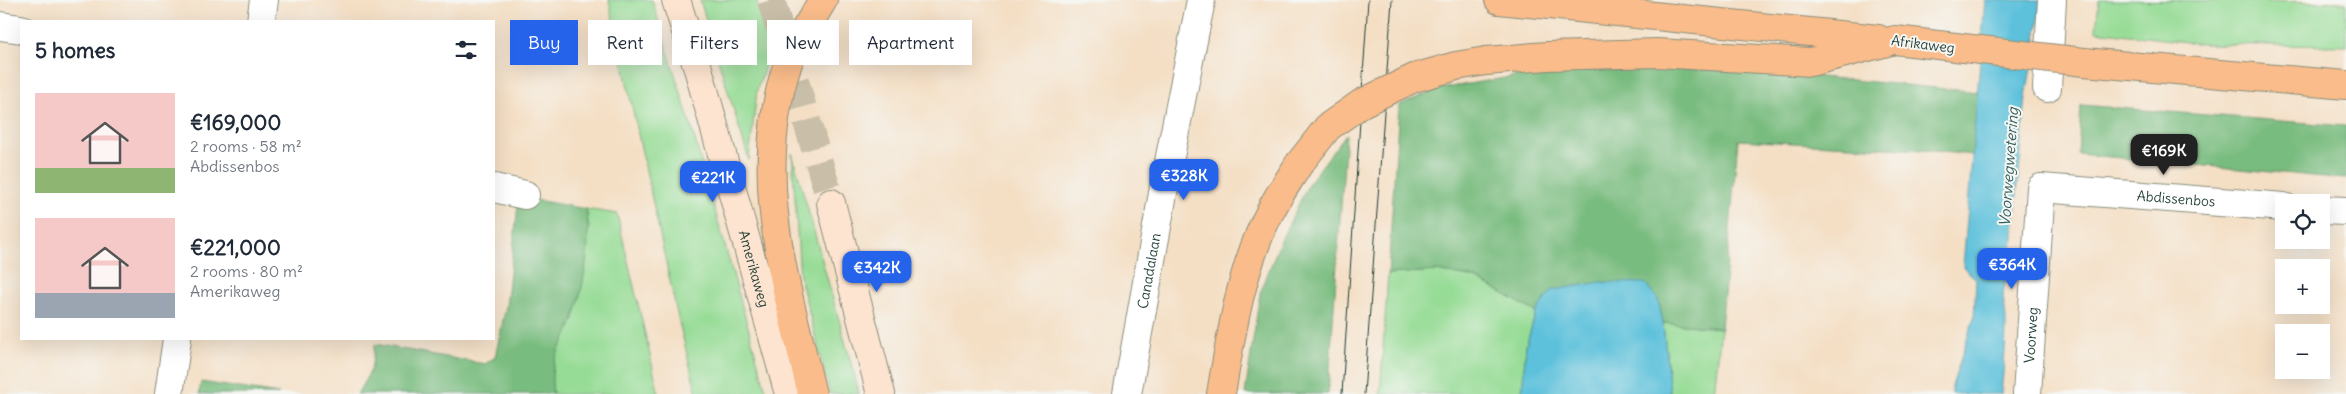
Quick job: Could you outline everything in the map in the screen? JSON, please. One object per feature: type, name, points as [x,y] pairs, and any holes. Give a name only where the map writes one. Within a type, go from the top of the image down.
[{"type":"main road","name":"Amerikaweg","points":[[676,0],[699,72],[789,394]]},
{"type":"main road","points":[[812,394],[778,246],[771,191],[771,136],[789,62],[823,0]]},
{"type":"main road","name":"Afrikaweg","points":[[1499,0],[1895,40],[2084,62],[2346,85]]},
{"type":"main road","points":[[1221,394],[1228,350],[1247,269],[1270,211],[1299,164],[1328,127],[1362,103],[1414,78],[1456,66],[1486,61],[1547,56],[1658,53],[1811,62],[1895,40]]},
{"type":"main road","points":[[832,203],[881,394]]},
{"type":"street","points":[[261,20],[264,0]]},
{"type":"street","name":"Canadalaan","points":[[1127,394],[1201,0]]},
{"type":"street","points":[[2047,88],[2052,0]]},
{"type":"street","points":[[0,26],[20,29]]},
{"type":"street","points":[[495,188],[525,194]]},
{"type":"street","name":"Abdissenbos","points":[[2041,188],[2275,206]]},
{"type":"street","name":"Voorweg","points":[[2027,394],[2041,188]]},
{"type":"street","points":[[2330,211],[2346,212]]},
{"type":"street","points":[[169,394],[176,340]]},
{"type":"green space","points":[[609,0],[652,0],[658,20],[613,20]]},
{"type":"green space","points":[[700,0],[756,0],[767,36],[767,61],[757,90],[749,160],[720,65],[757,65],[757,20],[706,20]]},
{"type":"green space","points":[[2099,0],[2346,2],[2346,46],[2204,44],[2096,31]]},
{"type":"green space","points":[[662,32],[691,126],[767,394],[697,394],[678,318],[623,65],[662,65]]},
{"type":"green space","points":[[1715,69],[1790,74],[1978,92],[1973,155],[1923,150],[1738,140],[1721,328],[1663,323],[1658,299],[1553,290],[1536,312],[1475,278],[1437,271],[1388,274],[1399,105],[1438,89],[1547,71]]},
{"type":"green space","points":[[2081,105],[2346,126],[2346,179],[2078,154]]},
{"type":"green space","points":[[1346,134],[1328,394],[1245,394],[1260,293],[1281,240],[1309,183]]},
{"type":"green space","points":[[792,153],[859,394],[830,394],[800,277]]},
{"type":"green space","points":[[519,197],[586,209],[588,236],[584,278],[574,318],[557,353],[553,370],[553,394],[357,394],[371,370],[375,344],[485,364],[495,357],[506,306]]},
{"type":"green space","points":[[586,209],[617,214],[659,394],[553,394],[551,375],[556,354],[573,320],[589,227]]},
{"type":"green space","points":[[1437,271],[1475,278],[1536,312],[1526,346],[1522,394],[1380,394],[1388,274]]},
{"type":"green space","points":[[1663,323],[1721,328],[1714,394],[1670,394]]},
{"type":"green space","points":[[201,382],[279,394],[199,394]]},
{"type":"water","name":"Voorwegwetering","points":[[1985,0],[2040,0],[2038,27],[2026,97],[2010,270],[2003,294],[2006,335],[2001,394],[1952,394],[1952,386],[1974,318],[1976,279],[1963,267]]},
{"type":"water","points":[[1601,282],[1645,283],[1658,299],[1663,323],[1670,394],[1522,394],[1526,346],[1536,312],[1552,290]]},
{"type":"tunnel","points":[[771,0],[831,203]]},
{"type":"tram line","points":[[1342,394],[1368,0]]},
{"type":"tram line","points":[[1364,394],[1392,0]]}]
